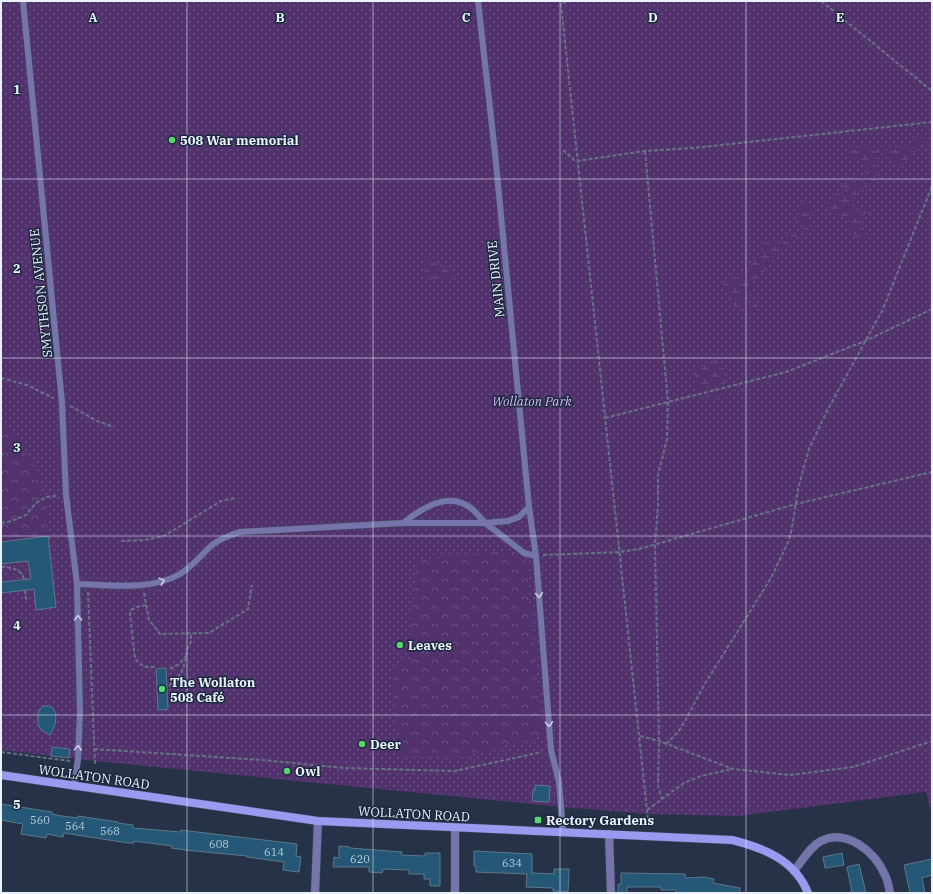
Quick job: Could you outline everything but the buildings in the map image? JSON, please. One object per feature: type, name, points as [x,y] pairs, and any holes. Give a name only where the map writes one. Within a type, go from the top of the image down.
[{"type":"street","name":"WOLLATON ROAD","points":[[1,775],[74,787],[318,821],[732,840],[764,850],[780,859],[804,882],[808,893]]},
{"type":"street","points":[[315,893],[318,821]]},
{"type":"street","points":[[454,828],[455,893]]},
{"type":"street","points":[[609,834],[611,893]]},
{"type":"street","points":[[794,871],[820,842],[829,838],[839,837],[849,839],[860,845],[879,863],[887,878],[890,893]]},
{"type":"lane","name":"SMYTHSON AVENUE","points":[[23,1],[62,402],[66,495],[77,584],[80,712],[74,787]]},
{"type":"lane","name":"MAIN DRIVE","points":[[478,1],[529,507],[536,556],[551,750],[559,782],[563,832]]},
{"type":"lane","points":[[403,524],[414,514],[437,502],[457,500],[472,509],[485,523],[524,553],[536,556]]},
{"type":"lane","points":[[77,584],[143,585],[158,582],[179,574],[196,562],[212,545],[228,536],[240,532],[403,524],[485,523],[519,517],[529,507]]},
{"type":"path","points":[[566,1],[561,4],[648,820]]},
{"type":"path","points":[[821,1],[932,91]]},
{"type":"path","points":[[562,150],[577,161],[645,151],[694,148],[932,122]]},
{"type":"path","points":[[645,151],[668,402],[666,439],[658,475],[658,505],[655,545],[659,741],[658,786],[662,799]]},
{"type":"path","points":[[932,188],[932,205]]},
{"type":"path","points":[[666,744],[678,732],[685,721],[707,680],[771,578],[789,540],[802,474],[809,449],[826,413],[883,309],[932,188]]},
{"type":"path","points":[[605,418],[786,372],[865,341],[932,310]]},
{"type":"path","points":[[1,378],[27,385],[96,421],[114,427]]},
{"type":"path","points":[[536,556],[620,552],[639,549],[796,504],[932,472]]},
{"type":"path","points":[[1,523],[12,521],[26,514],[36,503],[46,497],[66,495]]},
{"type":"path","points":[[121,541],[145,540],[164,536],[221,500],[236,498]]},
{"type":"path","points":[[1,567],[12,567],[24,577],[24,580]]},
{"type":"path","points":[[88,584],[95,765]]},
{"type":"path","points":[[143,585],[148,620],[160,634],[209,632],[248,609],[252,585]]},
{"type":"path","points":[[25,590],[26,600]]},
{"type":"path","points":[[146,605],[131,610],[130,614],[135,659],[144,667],[155,667]]},
{"type":"path","points":[[169,686],[181,674],[187,649],[191,642],[191,633]]},
{"type":"path","points":[[170,670],[179,664],[186,655]]},
{"type":"path","points":[[640,736],[659,741],[733,769],[790,775],[853,767],[932,741]]},
{"type":"path","points":[[94,749],[262,760],[344,768],[454,771],[551,750]]},
{"type":"path","points":[[1,752],[77,762]]},
{"type":"path","points":[[647,810],[684,783],[701,776],[733,769]]},
{"type":"green space","name":"Wollaton Park","points":[[1,1],[932,1],[932,815],[926,792],[738,816],[647,814],[95,761],[1,750]]},
{"type":"green space","points":[[932,131],[932,136],[925,140],[922,145],[917,146],[913,155],[907,162],[894,163],[885,153],[876,156],[875,182],[873,185],[862,186],[857,189],[856,194],[849,206],[856,211],[867,208],[866,213],[860,218],[867,235],[865,239],[860,241],[857,239],[853,233],[848,218],[840,216],[837,211],[835,213],[827,209],[836,194],[848,194],[849,189],[843,185],[846,182],[862,182],[867,176],[862,161],[858,158],[851,159],[846,155],[849,152],[865,145],[874,151],[901,148],[918,141]]},
{"type":"green space","points":[[804,202],[812,208],[807,220],[810,222],[808,232],[797,235],[784,248],[780,248],[773,255],[769,266],[753,280],[751,285],[751,293],[745,293],[739,296],[738,301],[750,304],[756,303],[759,306],[752,310],[746,310],[733,306],[733,298],[727,294],[724,283],[725,279],[736,277],[745,278],[748,272],[747,268],[764,253],[762,249],[763,244],[770,241],[776,247],[795,233],[805,229],[805,224],[802,222],[800,224],[795,222]]},
{"type":"green space","points":[[432,261],[443,269],[450,268],[453,271],[451,276],[438,280],[425,275],[425,266],[428,262]]},
{"type":"green space","points":[[712,357],[724,366],[725,375],[724,393],[711,401],[696,386],[695,378],[698,366],[705,366]]},
{"type":"green space","points":[[1,423],[28,455],[38,473],[47,503],[48,536],[1,542]]},
{"type":"green space","points":[[513,550],[526,562],[543,736],[457,758],[399,755],[392,668],[410,659],[416,560]]},
{"type":"place","name":"508 War memorial","points":[[172,140]]},
{"type":"place","name":"Leaves","points":[[400,645]]},
{"type":"place","name":"The Wollaton 508 Café","points":[[162,689]]},
{"type":"place","name":"Deer","points":[[362,744]]},
{"type":"place","name":"Owl","points":[[287,771]]},
{"type":"place","name":"Rectory Gardens","points":[[538,820]]}]
